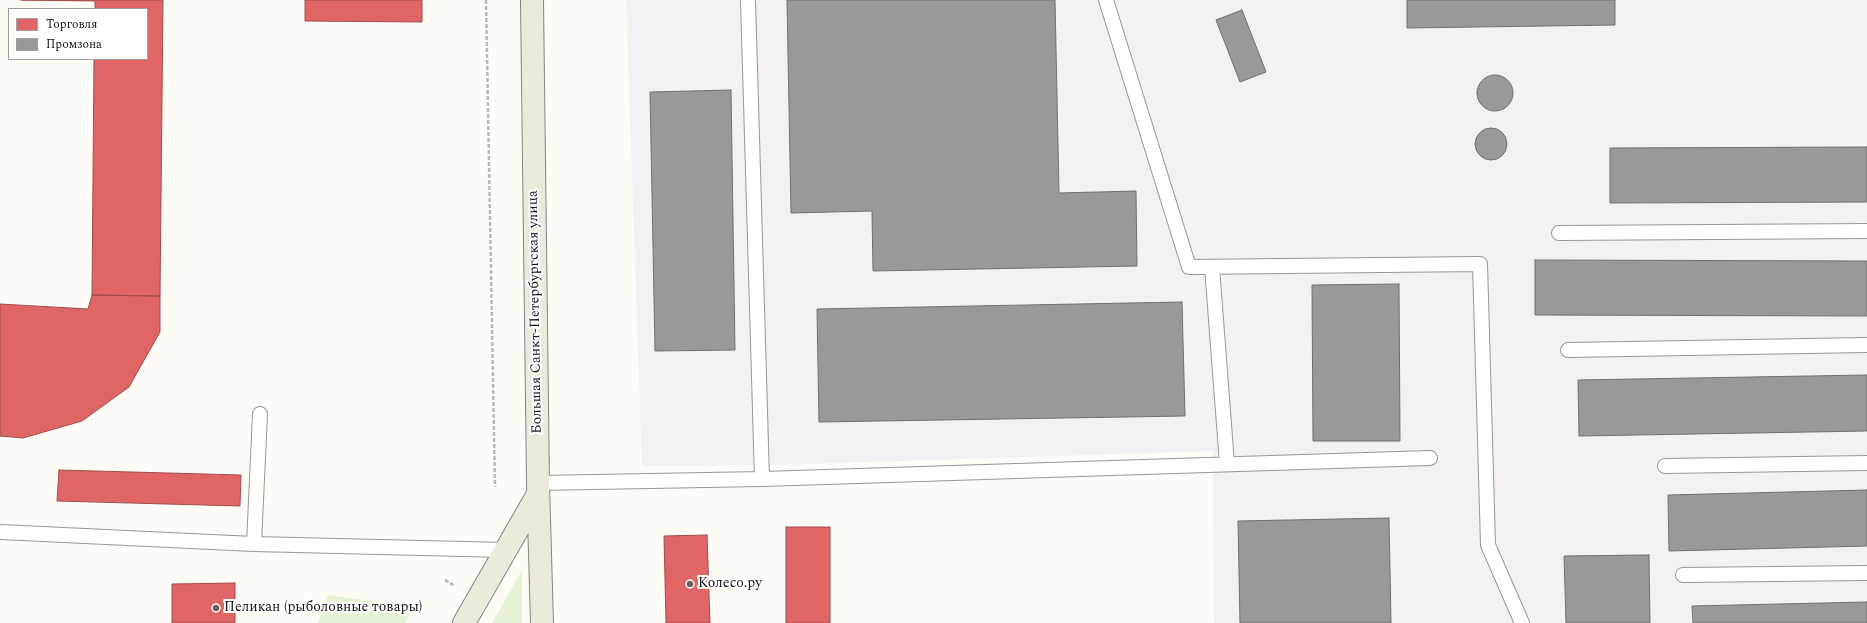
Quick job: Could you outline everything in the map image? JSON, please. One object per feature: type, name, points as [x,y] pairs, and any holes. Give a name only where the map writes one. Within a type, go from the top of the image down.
[{"type":"main road","name":"Большая Санкт-Петербургская улица","points":[[532,0],[538,489],[542,623]]},
{"type":"main road","points":[[464,623],[506,550],[538,489]]},
{"type":"lane","points":[[748,0],[762,479]]},
{"type":"lane","points":[[1106,0],[1189,267],[1480,264],[1488,545],[1522,623]]},
{"type":"lane","points":[[1559,233],[1867,231]]},
{"type":"lane","points":[[1212,267],[1227,464]]},
{"type":"lane","points":[[1568,350],[1867,345]]},
{"type":"lane","points":[[254,544],[260,414]]},
{"type":"lane","points":[[538,489],[762,479],[1430,458]]},
{"type":"lane","points":[[1665,466],[1867,463]]},
{"type":"lane","points":[[0,532],[254,544],[506,550]]},
{"type":"lane","points":[[1683,575],[1867,573]]},
{"type":"path","points":[[486,0],[495,487]]},
{"type":"shaded area","points":[[626,0],[1867,0],[1867,623],[1214,623],[1213,451],[774,465],[642,466]]},
{"type":"green space","points":[[522,570],[522,623],[492,623]]},
{"type":"green space","points":[[328,595],[414,607],[405,623],[318,623]]},
{"type":"building: Торговля","points":[[21,0],[163,0],[160,296],[92,295],[94,60],[148,60],[148,8],[95,8],[95,1]]},
{"type":"building: Торговля","points":[[305,0],[422,0],[422,22],[305,21]]},
{"type":"building: Торговля","points":[[92,295],[160,296],[160,332],[129,387],[82,421],[23,438],[0,436],[0,304],[88,309]]},
{"type":"building: Торговля","points":[[59,470],[241,475],[240,506],[57,501]]},
{"type":"building: Торговля","points":[[786,527],[830,527],[830,623],[786,623]]},
{"type":"building: Торговля","points":[[707,535],[710,623],[666,623],[664,536]]},
{"type":"building: Торговля","points":[[235,583],[235,623],[172,623],[172,584]]},
{"type":"building: Промзона","points":[[787,0],[1055,0],[1059,193],[1136,191],[1137,266],[873,271],[872,211],[791,213]]},
{"type":"building: Промзона","points":[[1407,0],[1615,0],[1615,25],[1407,28]]},
{"type":"building: Промзона","points":[[1242,10],[1266,72],[1240,82],[1216,20]]},
{"type":"building: Промзона","points":[[1495,75],[1505,78],[1510,83],[1513,93],[1510,103],[1505,108],[1495,111],[1485,108],[1480,103],[1477,93],[1480,83],[1485,78]]},
{"type":"building: Промзона","points":[[731,90],[735,350],[655,351],[650,92]]},
{"type":"building: Промзона","points":[[1488,128],[1494,128],[1503,132],[1507,144],[1503,156],[1494,160],[1488,160],[1479,156],[1475,147],[1475,141],[1479,132]]},
{"type":"building: Промзона","points":[[1867,147],[1867,202],[1610,203],[1610,148]]},
{"type":"building: Промзона","points":[[1535,260],[1867,261],[1867,316],[1535,315]]},
{"type":"building: Промзона","points":[[1399,284],[1400,441],[1313,441],[1312,285]]},
{"type":"building: Промзона","points":[[1182,302],[1185,416],[819,422],[817,309]]},
{"type":"building: Промзона","points":[[1867,375],[1867,431],[1579,436],[1578,380]]},
{"type":"building: Промзона","points":[[1867,490],[1867,546],[1669,551],[1668,495]]},
{"type":"building: Промзона","points":[[1389,518],[1391,623],[1240,623],[1238,521]]},
{"type":"building: Промзона","points":[[1649,555],[1650,623],[1566,623],[1564,556]]},
{"type":"building: Промзона","points":[[1867,602],[1867,623],[1693,623],[1692,606]]},
{"type":"place","name":"Колесо.ру","points":[[690,584]]},
{"type":"place","name":"Пеликан (рыболовные товары)","points":[[216,608]]}]
